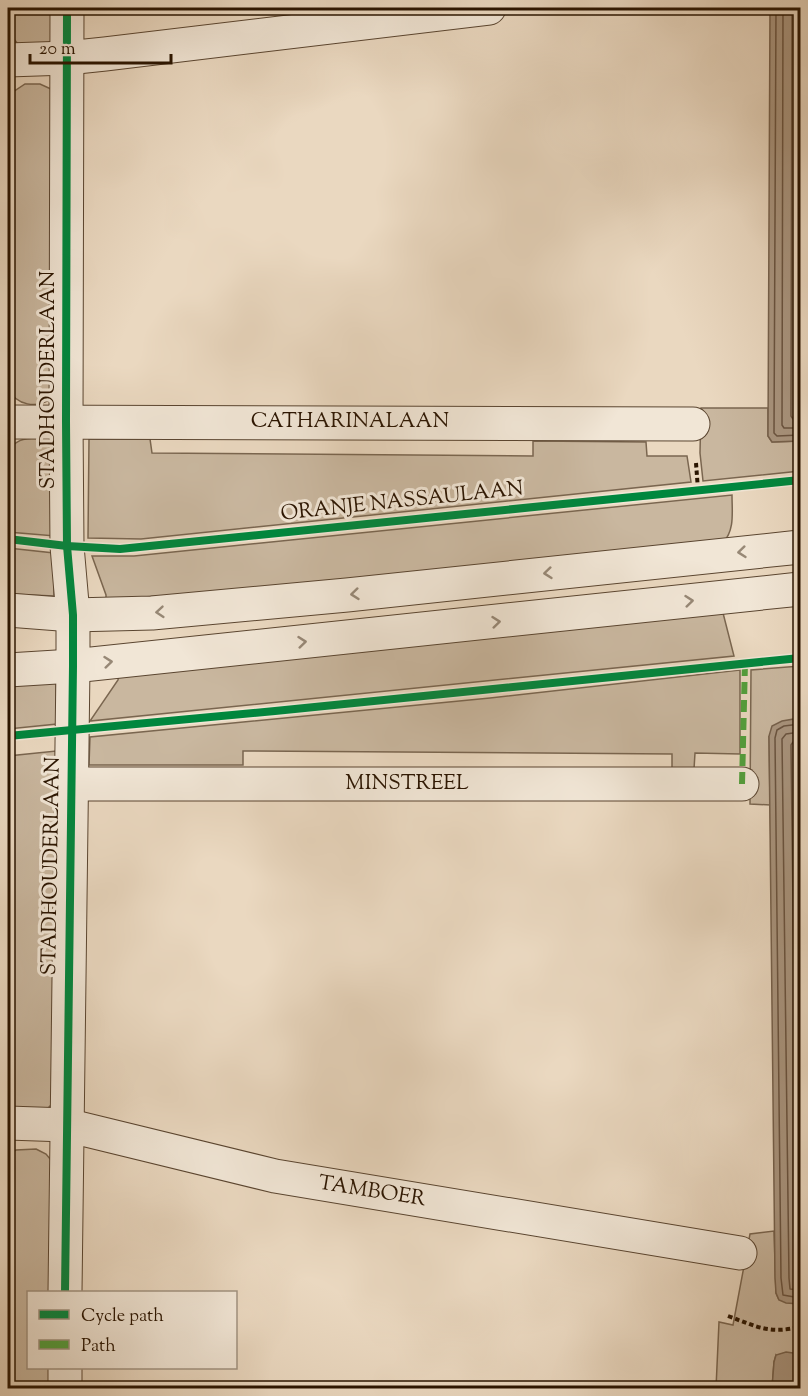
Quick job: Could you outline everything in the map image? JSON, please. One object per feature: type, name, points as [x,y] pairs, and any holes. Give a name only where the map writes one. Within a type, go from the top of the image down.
[{"type":"street","name":"STADHOUDERLAAN","points":[[65,1291],[73,666],[73,615],[67,546],[67,8]]},
{"type":"street","points":[[8,60],[67,58],[489,8]]},
{"type":"street","name":"CATHARINALAAN","points":[[8,422],[693,424]]},
{"type":"street","points":[[8,610],[73,615],[152,613],[347,595],[801,547]]},
{"type":"street","points":[[8,670],[73,666],[801,589]]},
{"type":"street","name":"MINSTREEL","points":[[71,784],[742,784]]},
{"type":"street","name":"TAMBOER","points":[[8,1123],[66,1125],[275,1176],[740,1253]]},
{"type":"street","points":[[65,1369],[65,1389]]},
{"type":"path","points":[[687,492],[709,489]]},
{"type":"path","points":[[728,1316],[765,1329],[782,1331],[801,1327]]},
{"type":"shaded area","points":[[9,8],[60,8],[52,44],[20,46],[11,36]]},
{"type":"shaded area","points":[[25,84],[40,84],[51,89],[53,398],[40,404],[28,404],[16,399],[8,388],[8,103],[13,92]]},
{"type":"shaded area","points":[[701,408],[768,408],[768,436],[772,442],[800,441],[800,471],[703,481],[700,453]]},
{"type":"shaded area","points":[[37,438],[50,445],[55,536],[8,532],[8,453],[13,445],[20,441]]},
{"type":"shaded area","points":[[89,439],[150,439],[152,453],[533,456],[533,441],[646,442],[647,456],[687,456],[691,482],[141,539],[88,538]]},
{"type":"shaded area","points":[[732,495],[731,526],[723,543],[308,588],[106,599],[92,556],[134,556]]},
{"type":"shaded area","points":[[8,548],[54,553],[54,596],[8,594]]},
{"type":"shaded area","points":[[722,609],[734,656],[90,721],[118,680],[119,675]]},
{"type":"shaded area","points":[[800,666],[800,1388],[776,1355],[772,1388],[716,1388],[719,1322],[733,1325],[750,1234],[774,1231],[776,1293],[779,1300],[769,736],[770,805],[750,804],[751,670]]},
{"type":"shaded area","points":[[740,670],[740,754],[695,753],[694,769],[672,769],[672,754],[243,751],[243,765],[89,765],[90,737],[490,698]]},
{"type":"shaded area","points":[[56,680],[57,724],[8,729],[8,686]]},
{"type":"shaded area","points":[[56,751],[52,1104],[45,1111],[8,1107],[8,756]]},
{"type":"shaded area","points":[[36,1149],[46,1154],[51,1160],[54,1291],[27,1291],[27,1369],[54,1369],[54,1388],[8,1388],[8,1156],[16,1150]]},
{"type":"water","points":[[770,8],[800,8],[800,441],[772,442],[768,436]]},
{"type":"water","points":[[800,718],[800,1304],[779,1300],[775,1278],[769,736],[772,726],[782,721]]},
{"type":"water","points":[[786,1352],[800,1354],[800,1388],[772,1388],[776,1355]]},
{"type":"marked path","points":[[742,784],[745,662]]},
{"type":"cycle path","points":[[65,1291],[73,666],[73,615],[67,546],[67,8]]},
{"type":"cycle path","name":"ORANJE NASSAULAAN","points":[[8,539],[120,549],[800,480]]},
{"type":"cycle path","points":[[8,736],[800,658]]}]
